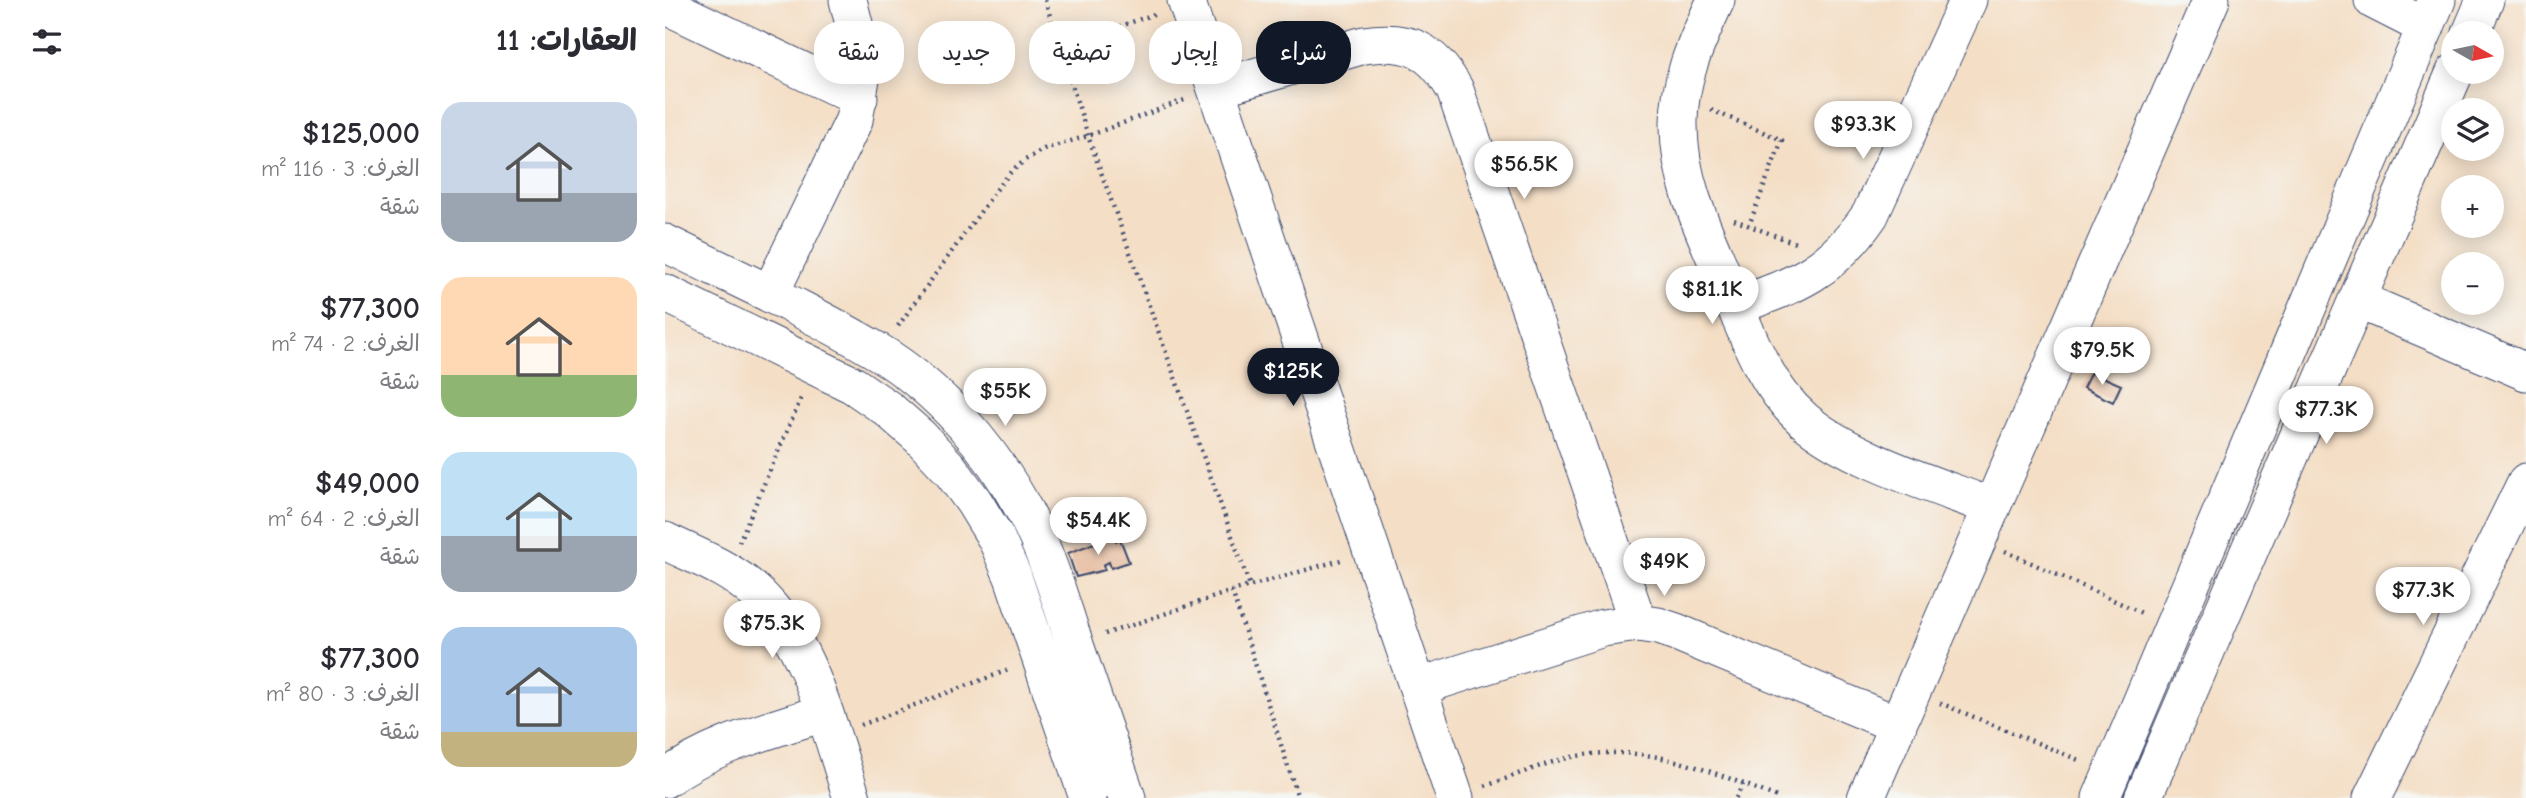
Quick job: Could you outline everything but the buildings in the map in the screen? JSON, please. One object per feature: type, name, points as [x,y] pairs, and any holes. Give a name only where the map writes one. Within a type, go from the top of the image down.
[{"type":"street","points":[[770,294],[845,141],[859,98],[862,73],[860,48],[848,0]]},
{"type":"street","points":[[1716,0],[1694,47],[1681,98],[1680,152],[1693,204],[1758,361],[1779,392],[1804,420],[1834,442],[1985,523]]},
{"type":"street","points":[[1735,306],[1788,288],[1813,275],[1835,258],[1854,238],[1870,215],[1968,0]]},
{"type":"street","points":[[1866,798],[2211,0]]},
{"type":"street","points":[[2106,785],[2432,13],[2373,0]]},
{"type":"street","points":[[2476,21],[2485,0]]},
{"type":"street","points":[[1187,1],[1455,797]]},
{"type":"street","points":[[665,5],[859,98]]},
{"type":"street","points":[[1217,88],[1364,45],[1385,42],[1408,45],[1428,55],[1444,71],[1459,103],[1638,623]]},
{"type":"street","points":[[2143,798],[2450,84]]},
{"type":"street","points":[[665,243],[770,294],[879,352],[946,406],[977,439],[1004,475],[1027,514],[1045,556],[1128,798]]},
{"type":"street","points":[[665,293],[853,386],[888,409],[920,436],[949,468],[975,502],[996,538],[1013,577],[1087,798]]},
{"type":"street","points":[[2358,300],[2526,372]]},
{"type":"street","points":[[2372,798],[2526,482]]},
{"type":"street","points":[[665,541],[727,571],[753,590],[776,613],[795,640],[808,670],[852,798]]},
{"type":"street","points":[[1418,687],[1604,628],[1638,623],[1676,632],[1898,725]]},
{"type":"street","points":[[1036,646],[1071,633]]},
{"type":"street","points":[[665,779],[688,762],[714,749],[827,724]]},
{"type":"path","points":[[1045,0],[1052,21]]},
{"type":"path","points":[[1133,21],[1187,1]]},
{"type":"path","points":[[1071,84],[1250,586]]},
{"type":"path","points":[[879,352],[1010,173],[1025,160],[1044,149],[1088,136],[1217,88]]},
{"type":"path","points":[[1681,98],[1782,140],[1749,225]]},
{"type":"path","points":[[1693,204],[1835,258]]},
{"type":"path","points":[[727,571],[815,366]]},
{"type":"path","points":[[1985,523],[2173,627]]},
{"type":"path","points":[[1071,633],[1372,551]]},
{"type":"path","points":[[1232,591],[1298,798]]},
{"type":"path","points":[[827,724],[1036,646]]},
{"type":"path","points":[[1912,692],[2106,785]]},
{"type":"path","points":[[1455,797],[1569,758],[1601,752],[1634,752],[1667,757],[1780,798]]},
{"type":"path","points":[[1736,798],[1742,784]]}]
